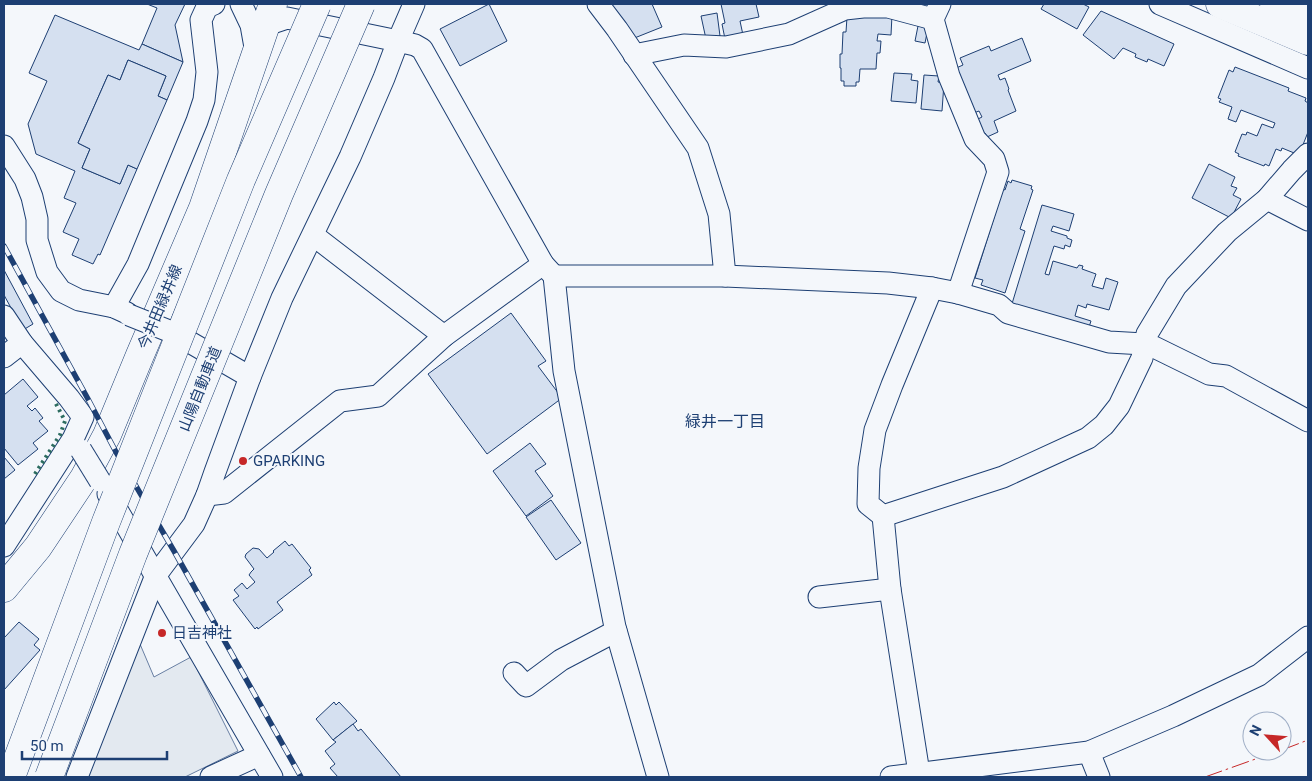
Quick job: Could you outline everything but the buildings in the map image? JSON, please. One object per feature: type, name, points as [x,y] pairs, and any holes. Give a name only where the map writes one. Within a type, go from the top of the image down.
[{"type":"main road","points":[[11,777],[106,522],[241,180],[317,4]]},
{"type":"main road","name":"山陽自動車道","points":[[49,777],[133,554],[280,194],[361,4]]},
{"type":"main road","points":[[1220,4],[1308,41]]},
{"type":"main road","points":[[1274,4],[1308,13]]},
{"type":"main road","name":"今井田緑井線","points":[[4,588],[38,547],[84,478],[107,435],[203,208],[256,54],[276,13]]},
{"type":"street","points":[[122,311],[138,264],[204,100],[207,72],[201,20],[207,7],[214,4]]},
{"type":"street","points":[[242,4],[251,25],[256,54]]},
{"type":"street","points":[[77,777],[156,575],[194,524],[207,495],[250,377],[282,298],[354,148],[414,4]]},
{"type":"street","points":[[598,4],[698,148],[719,214],[725,276]]},
{"type":"street","points":[[1160,4],[1308,68]]},
{"type":"street","points":[[634,54],[684,45],[726,46],[789,34],[845,9],[888,7],[937,12],[949,76],[975,139],[994,158],[998,172],[958,294]]},
{"type":"street","points":[[276,13],[415,45],[422,49],[548,270],[564,370],[616,631],[658,777]]},
{"type":"street","points":[[4,146],[25,179],[32,197],[37,219],[37,240],[48,272],[61,291],[79,300],[122,311],[174,333],[250,377]]},
{"type":"street","points":[[883,516],[1004,477],[1088,438],[1104,425],[1120,406],[1142,358],[1147,334],[1176,286],[1227,232],[1267,199],[1308,154]]},
{"type":"street","points":[[1267,199],[1308,220]]},
{"type":"street","points":[[313,235],[444,336]]},
{"type":"street","points":[[207,495],[224,493],[340,401],[378,396],[444,336],[548,270],[888,283],[932,288],[999,305],[1008,313],[1088,337],[1109,342],[1144,344],[1154,347],[1209,374],[1226,376],[1308,422]]},
{"type":"street","points":[[919,773],[890,588],[883,516],[868,504],[869,468],[876,430],[892,385],[932,288]]},
{"type":"street","points":[[4,316],[22,343],[84,417],[77,444],[4,546]]},
{"type":"street","points":[[4,357],[22,343]]},
{"type":"street","points":[[77,444],[156,575],[272,777]]},
{"type":"street","points":[[819,597],[890,588]]},
{"type":"street","points":[[514,673],[526,686],[561,660],[616,631]]},
{"type":"street","points":[[891,777],[1089,752],[1173,716],[1259,675],[1308,637]]},
{"type":"street","points":[[1089,752],[1099,777]]},
{"type":"street","points":[[211,777],[259,755]]},
{"type":"shaded area","points":[[137,637],[154,677],[191,657],[238,751],[185,777],[81,777]]},
{"type":"railway","points":[[4,246],[116,452],[301,777]]},
{"type":"hedge","points":[[35,474],[60,435],[65,421],[55,402]]},
{"type":"power","points":[[1292,746],[1308,740]]},
{"type":"power","points":[[1205,777],[1250,761]]},
{"type":"place","name":"GPARKING","points":[[243,461]]},
{"type":"place","name":"日吉神社","points":[[162,633]]},
{"type":"district","name":"緑井一丁目","points":[[725,421]]}]
